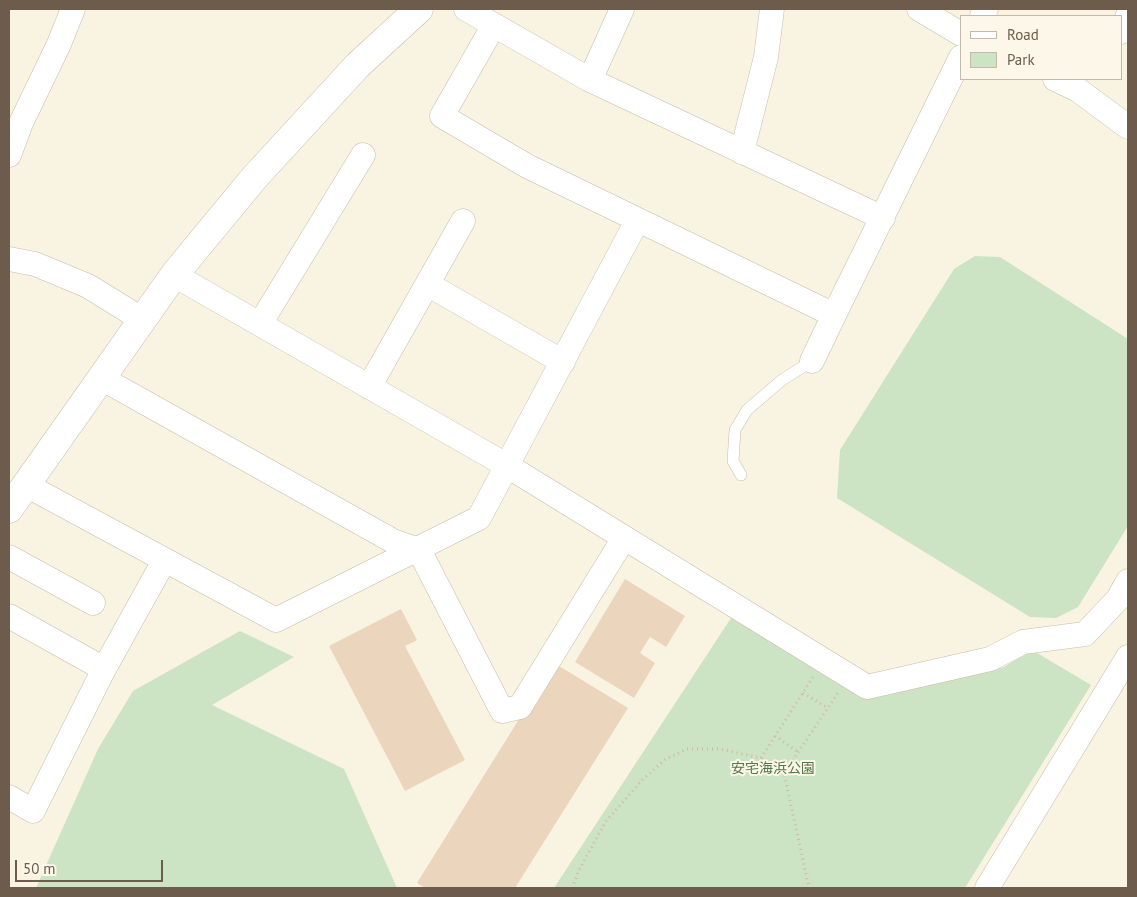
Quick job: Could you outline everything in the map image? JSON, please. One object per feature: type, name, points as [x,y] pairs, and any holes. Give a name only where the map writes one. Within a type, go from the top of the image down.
[{"type":"street","points":[[9,155],[21,122],[59,44],[73,9]]},
{"type":"street","points":[[9,508],[174,275],[254,178],[358,65],[419,9]]},
{"type":"street","points":[[466,9],[590,80],[883,218]]},
{"type":"street","points":[[590,80],[622,9]]},
{"type":"street","points":[[742,152],[766,57],[772,9]]},
{"type":"street","points":[[918,9],[960,33]]},
{"type":"street","points":[[1122,30],[1128,15]]},
{"type":"street","points":[[494,24],[442,116],[526,166],[834,315]]},
{"type":"street","points":[[812,361],[960,59]]},
{"type":"street","points":[[1060,80],[1082,84],[1128,127]]},
{"type":"street","points":[[260,324],[363,155]]},
{"type":"street","points":[[368,387],[429,285],[463,221]]},
{"type":"street","points":[[26,485],[276,620],[419,550],[479,518],[637,221]]},
{"type":"street","points":[[9,259],[35,264],[88,286],[143,320]]},
{"type":"street","points":[[174,275],[506,465],[867,687],[990,659],[1023,642],[1085,634],[1118,599],[1128,581]]},
{"type":"street","points":[[429,285],[563,362]]},
{"type":"street","points":[[101,378],[393,541],[419,550],[502,711],[520,707],[624,538]]},
{"type":"street","points":[[9,557],[93,603]]},
{"type":"street","points":[[9,797],[34,810],[104,669],[164,561]]},
{"type":"street","points":[[9,616],[104,669]]},
{"type":"street","points":[[987,888],[1128,657]]},
{"type":"lane","points":[[741,475],[733,461],[735,430],[747,410],[782,380],[812,361]]},
{"type":"path","points":[[761,758],[824,660]]},
{"type":"path","points":[[784,773],[850,676]]},
{"type":"path","points":[[803,693],[828,708]]},
{"type":"path","points":[[775,736],[798,752]]},
{"type":"path","points":[[572,888],[579,870],[606,821],[644,778],[666,759],[687,749],[720,749],[761,758],[784,773],[809,888]]},
{"type":"green space","points":[[975,256],[1000,257],[1128,339],[1128,526],[1078,607],[1056,618],[1030,617],[837,498],[840,450],[954,269]]},
{"type":"green space","name":"安宅海浜公園","points":[[733,615],[869,698],[1004,667],[1032,650],[1091,685],[965,888],[554,888]]},
{"type":"green space","points":[[240,631],[294,657],[212,705],[344,769],[397,888],[36,888],[98,749],[133,691]]},
{"type":"building","points":[[625,579],[685,616],[666,647],[650,637],[640,653],[655,663],[634,698],[575,662]]},
{"type":"building","points":[[401,609],[417,640],[405,646],[465,760],[405,791],[329,646]]},
{"type":"building","points":[[554,663],[628,708],[515,888],[425,888],[417,883]]}]
